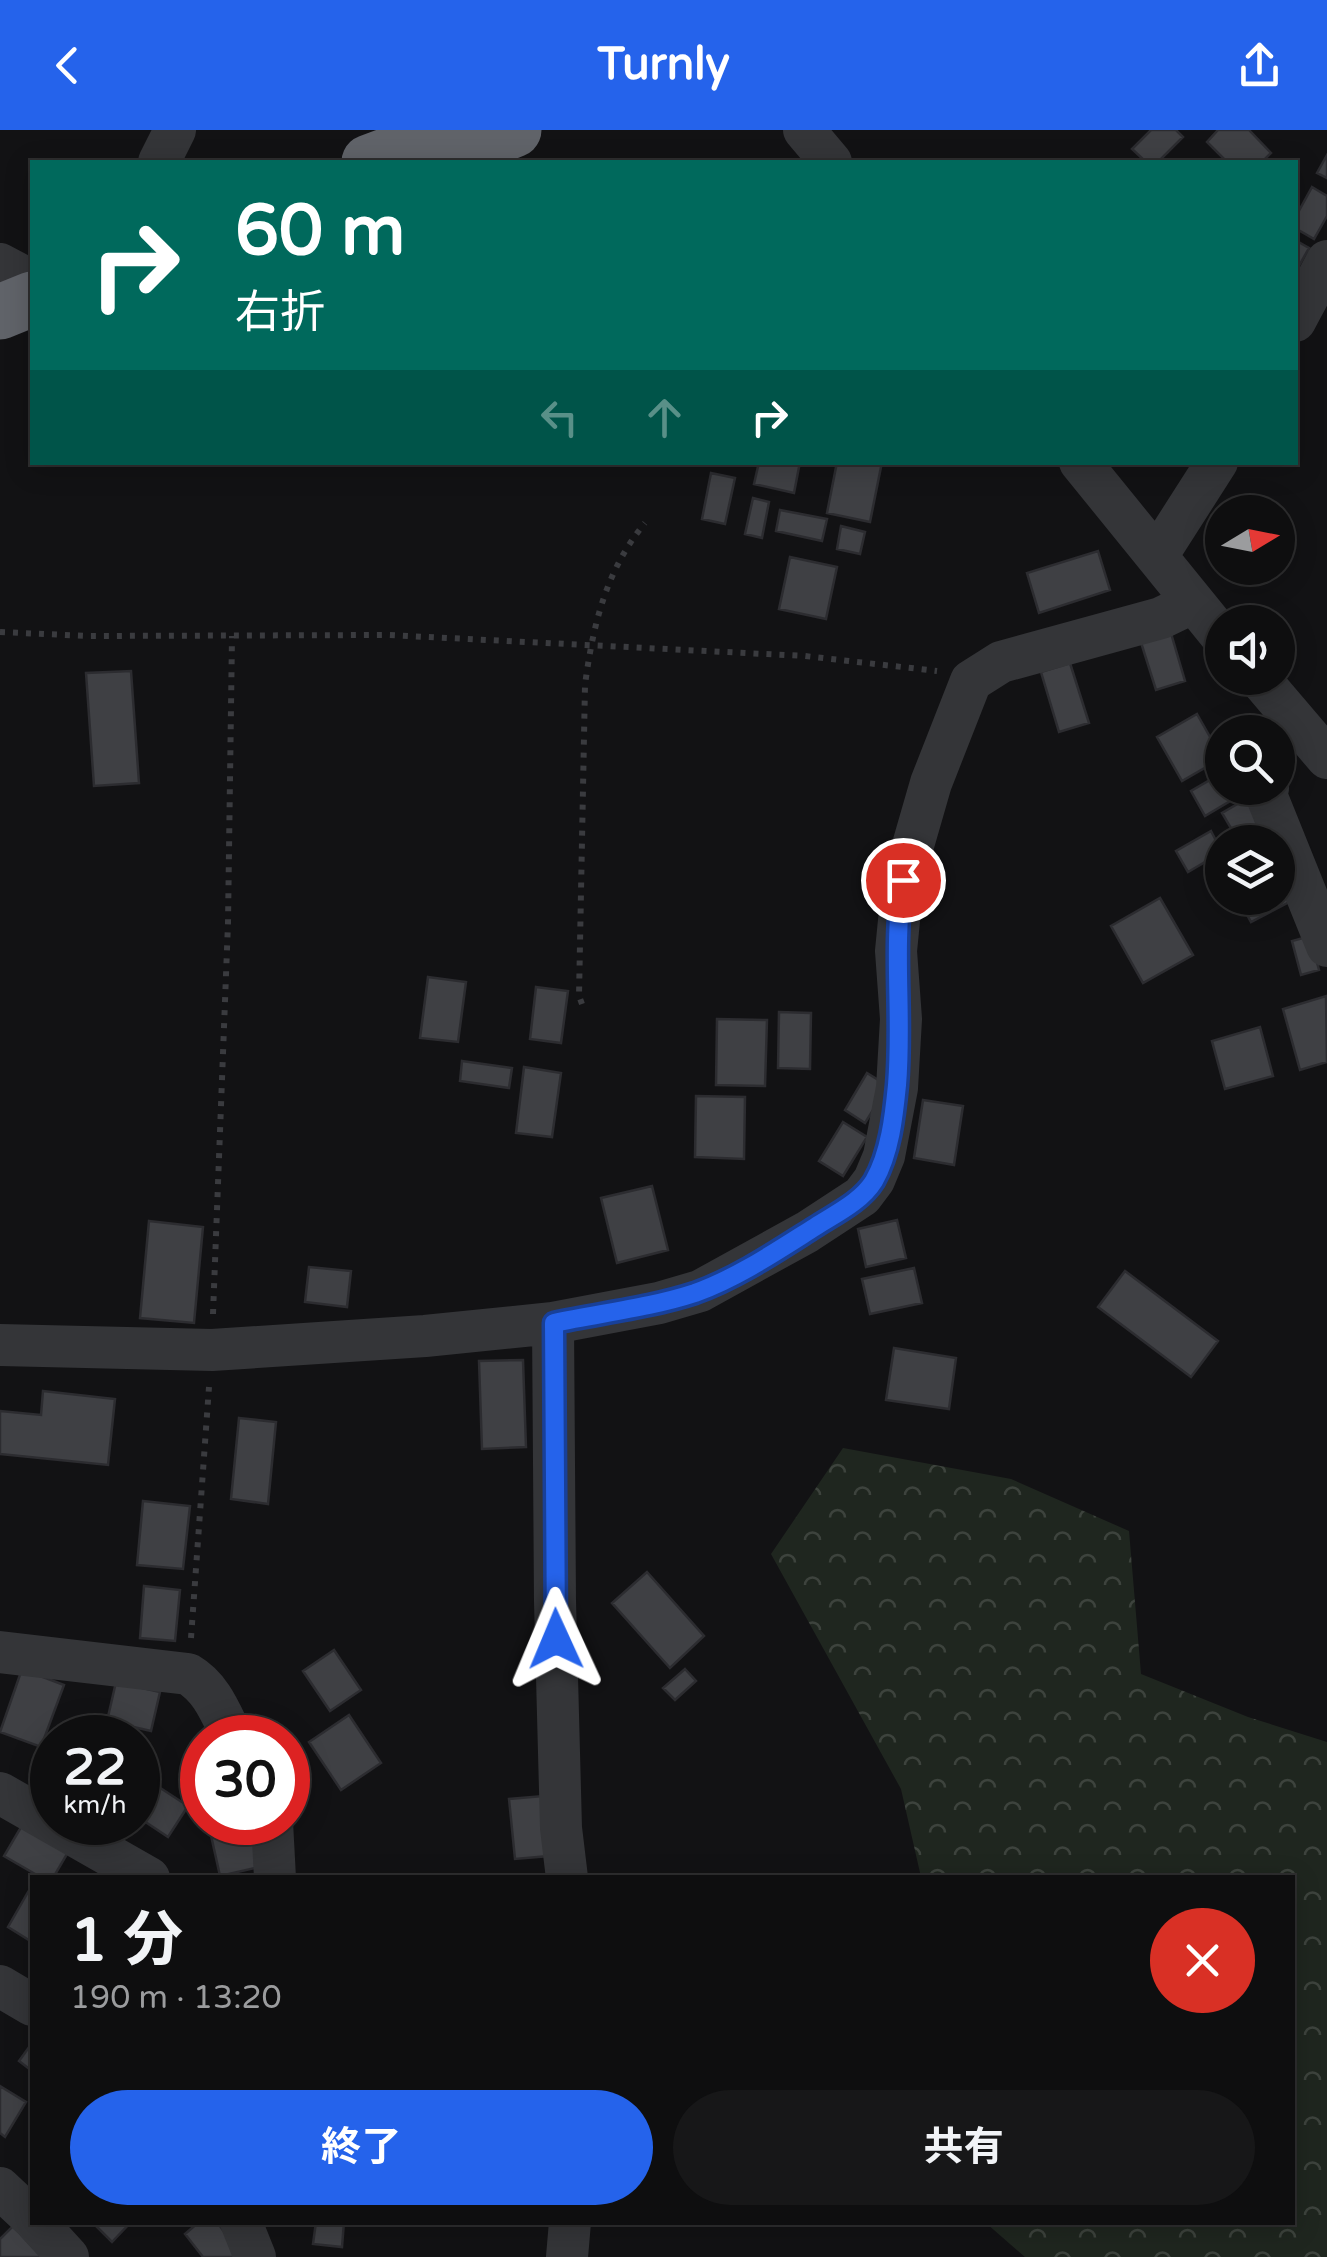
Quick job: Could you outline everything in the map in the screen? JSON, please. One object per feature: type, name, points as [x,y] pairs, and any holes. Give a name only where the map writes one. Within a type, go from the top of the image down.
[{"type":"highway","points":[[374,160],[455,130]]},
{"type":"highway","points":[[439,160],[514,130]]},
{"type":"highway","points":[[0,312],[30,300]]},
{"type":"highway","points":[[0,336],[30,325]]},
{"type":"street","points":[[160,160],[175,130]]},
{"type":"street","points":[[804,130],[829,160]]},
{"type":"street","points":[[1298,315],[1327,261]]},
{"type":"street","points":[[0,264],[30,280]]},
{"type":"street","points":[[1082,465],[1205,618]]},
{"type":"street","points":[[1158,556],[1215,465]]},
{"type":"street","points":[[0,1345],[212,1350],[554,1323],[659,1304],[700,1291],[766,1257],[842,1210],[862,1196],[874,1180],[891,1130],[897,1088],[900,1019],[896,951],[903,880],[931,783],[971,681],[1001,662],[1161,618],[1192,603]]},
{"type":"street","points":[[1274,695],[1318,746],[1295,763]]},
{"type":"street","points":[[1270,805],[1327,946]]},
{"type":"street","points":[[554,1323],[554,1601],[560,1828],[567,1875]]},
{"type":"street","points":[[0,1652],[188,1674],[212,1696],[222,1715]]},
{"type":"street","points":[[0,1793],[143,1875]]},
{"type":"street","points":[[273,1845],[275,1875]]},
{"type":"street","points":[[0,1986],[30,2004]]},
{"type":"street","points":[[0,2188],[30,2216]]},
{"type":"street","points":[[39,2225],[68,2257]]},
{"type":"street","points":[[242,2225],[255,2257]]},
{"type":"street","points":[[567,2257],[570,2225]]},
{"type":"path","points":[[582,1004],[579,996],[584,685],[610,574],[625,546],[645,523]]},
{"type":"path","points":[[0,632],[88,636],[388,635],[592,645],[805,656],[961,674],[971,681]]},
{"type":"path","points":[[188,1674],[212,1350],[228,923],[232,636]]},
{"type":"green space","points":[[843,1448],[1011,1479],[1129,1531],[1141,1674],[1248,1717],[1327,1742],[1327,2257],[1025,2257],[988,2225],[1295,2225],[1295,1875],[921,1875],[901,1789],[771,1554]]},
{"type":"building","points":[[1151,130],[1176,130],[1183,137],[1160,160],[1144,160],[1132,149]]},
{"type":"building","points":[[1218,130],[1249,130],[1271,153],[1264,160],[1225,160],[1207,142]]},
{"type":"building","points":[[1327,155],[1327,178],[1317,173]]},
{"type":"building","points":[[1312,187],[1327,196],[1327,216],[1314,239],[1298,230],[1298,213]]},
{"type":"building","points":[[1298,242],[1309,248],[1298,268]]},
{"type":"building","points":[[758,465],[799,465],[794,493],[754,484]]},
{"type":"building","points":[[836,465],[881,465],[870,522],[827,513]]},
{"type":"building","points":[[711,473],[735,478],[725,524],[702,519]]},
{"type":"building","points":[[753,498],[769,502],[762,538],[745,534]]},
{"type":"building","points":[[780,510],[827,519],[822,541],[776,531]]},
{"type":"building","points":[[841,526],[865,532],[860,554],[837,549]]},
{"type":"building","points":[[1098,551],[1110,590],[1039,613],[1027,573]]},
{"type":"building","points":[[790,557],[837,567],[826,619],[779,609]]},
{"type":"building","points":[[1168,623],[1185,681],[1156,690],[1138,633]]},
{"type":"building","points":[[1070,663],[1089,723],[1059,732],[1041,672]]},
{"type":"building","points":[[131,671],[139,783],[94,786],[86,673]]},
{"type":"building","points":[[1197,714],[1205,728],[1205,768],[1182,781],[1157,737]]},
{"type":"building","points":[[1205,783],[1205,805],[1223,805],[1205,816],[1191,791]]},
{"type":"building","points":[[1236,805],[1249,805],[1261,825],[1229,825],[1222,813]]},
{"type":"building","points":[[1205,834],[1205,862],[1188,872],[1176,851]]},
{"type":"building","points":[[1160,898],[1193,955],[1143,983],[1111,926]]},
{"type":"building","points":[[1310,936],[1319,970],[1301,975],[1292,941]]},
{"type":"building","points":[[428,977],[466,982],[458,1042],[420,1038]]},
{"type":"building","points":[[536,987],[568,991],[561,1043],[530,1039]]},
{"type":"building","points":[[1326,996],[1327,1062],[1300,1070],[1283,1009]]},
{"type":"building","points":[[779,1012],[811,1013],[810,1069],[778,1068]]},
{"type":"building","points":[[717,1019],[767,1020],[765,1086],[716,1085]]},
{"type":"building","points":[[1260,1027],[1273,1076],[1225,1089],[1212,1041]]},
{"type":"building","points":[[462,1061],[512,1068],[509,1088],[460,1081]]},
{"type":"building","points":[[524,1067],[561,1073],[552,1137],[516,1133]]},
{"type":"building","points":[[867,1073],[888,1086],[865,1123],[845,1110]]},
{"type":"building","points":[[696,1096],[745,1097],[744,1159],[695,1157]]},
{"type":"building","points":[[923,1100],[963,1106],[954,1165],[914,1158]]},
{"type":"building","points":[[843,1122],[867,1137],[843,1176],[819,1161]]},
{"type":"building","points":[[652,1186],[668,1250],[617,1263],[601,1198]]},
{"type":"building","points":[[897,1220],[906,1258],[866,1267],[858,1229]]},
{"type":"building","points":[[149,1221],[203,1227],[194,1323],[140,1318]]},
{"type":"building","points":[[309,1267],[351,1271],[347,1307],[305,1302]]},
{"type":"building","points":[[914,1268],[922,1303],[870,1314],[862,1279]]},
{"type":"building","points":[[1125,1271],[1218,1341],[1191,1377],[1098,1307]]},
{"type":"building","points":[[894,1348],[956,1358],[949,1409],[886,1400]]},
{"type":"building","points":[[523,1360],[526,1447],[482,1449],[479,1361]]},
{"type":"building","points":[[43,1391],[115,1399],[108,1465],[0,1454],[0,1411],[41,1415]]},
{"type":"building","points":[[239,1418],[276,1422],[268,1504],[231,1499]]},
{"type":"building","points":[[143,1501],[190,1506],[183,1569],[137,1565]]},
{"type":"building","points":[[647,1572],[704,1636],[670,1668],[612,1603]]},
{"type":"building","points":[[144,1586],[180,1590],[175,1641],[140,1638]]},
{"type":"building","points":[[334,1650],[361,1690],[330,1711],[303,1671]]},
{"type":"building","points":[[22,1669],[64,1685],[53,1715],[30,1715],[30,1743],[0,1732]]},
{"type":"building","points":[[685,1669],[696,1681],[675,1700],[663,1688]]},
{"type":"building","points":[[116,1682],[160,1692],[155,1715],[108,1715]]},
{"type":"building","points":[[349,1715],[381,1763],[341,1790],[310,1741]]},
{"type":"building","points":[[160,1788],[180,1801],[180,1818],[168,1837],[160,1832]]},
{"type":"building","points":[[543,1796],[549,1856],[515,1859],[509,1799]]},
{"type":"building","points":[[24,1822],[30,1826],[30,1845],[63,1845],[70,1849],[55,1875],[37,1875],[4,1856]]},
{"type":"building","points":[[213,1845],[254,1845],[259,1867],[220,1875]]},
{"type":"building","points":[[28,1892],[30,1941],[8,1927]]},
{"type":"building","points":[[30,2046],[30,2069],[19,2061]]},
{"type":"building","points":[[0,2086],[26,2102],[5,2137],[0,2133]]},
{"type":"building","points":[[95,2225],[128,2225],[112,2242]]},
{"type":"building","points":[[196,2225],[219,2225],[239,2252],[232,2257],[203,2257],[185,2234]]},
{"type":"building","points":[[316,2225],[344,2225],[342,2247],[313,2244]]},
{"type":"building","points":[[13,2226],[42,2257],[0,2257],[0,2239]]},
{"type":"route","points":[[556,1639],[554,1323],[659,1304],[700,1291],[766,1257],[862,1196],[884,1156],[897,1088],[897,916],[903,880]]}]
